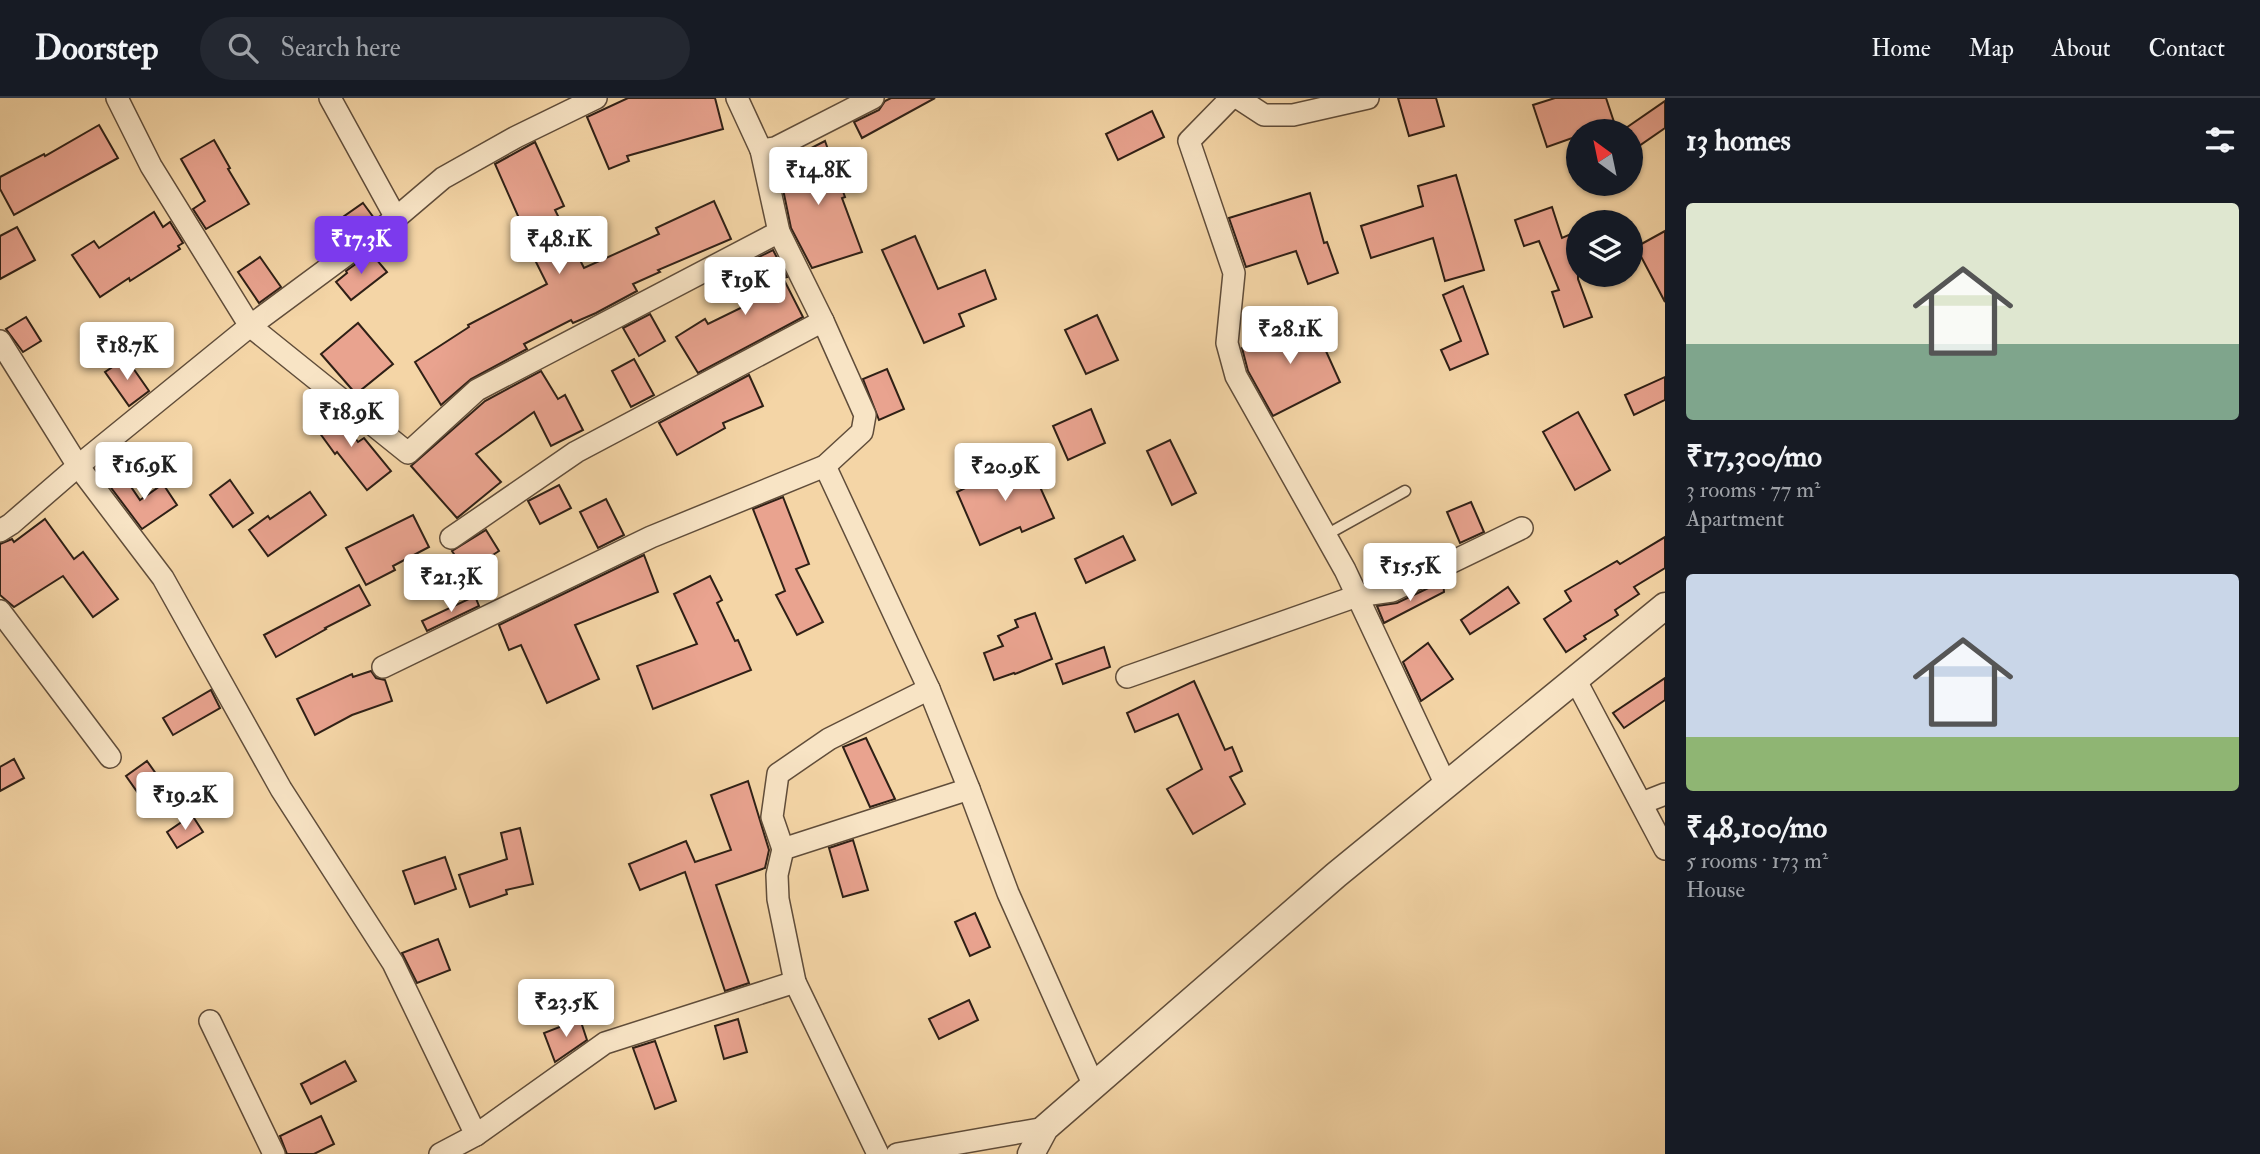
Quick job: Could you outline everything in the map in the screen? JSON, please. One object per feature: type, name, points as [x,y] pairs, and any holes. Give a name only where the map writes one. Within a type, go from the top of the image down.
[{"type":"street","points":[[117,98],[151,166],[250,326],[408,453],[477,390],[779,232]]},
{"type":"street","points":[[330,98],[396,218]]},
{"type":"street","points":[[0,531],[250,326],[396,218],[443,178],[516,137],[596,98]]},
{"type":"street","points":[[383,667],[651,537],[825,466],[862,432],[865,415],[779,232],[761,150],[737,98]]},
{"type":"street","points":[[761,150],[775,148],[873,98]]},
{"type":"street","points":[[1231,98],[1189,141],[1234,273],[1227,342],[1236,376],[1357,596],[1446,785]]},
{"type":"street","points":[[1238,98],[1264,115],[1293,115],[1368,98]]},
{"type":"street","points":[[451,538],[576,452],[823,321]]},
{"type":"street","points":[[0,341],[78,466],[163,578],[281,789],[393,963],[476,1135]]},
{"type":"street","points":[[825,466],[929,689],[970,789],[1008,893],[1094,1086]]},
{"type":"street","points":[[1127,677],[1357,596],[1392,590],[1522,528]]},
{"type":"street","points":[[1031,1154],[1045,1128],[1336,875],[1665,606]]},
{"type":"street","points":[[0,611],[110,757]]},
{"type":"street","points":[[1575,679],[1665,849]]},
{"type":"street","points":[[878,1154],[795,982],[778,899],[777,875],[783,849],[772,817],[778,774],[829,739],[929,689]]},
{"type":"street","points":[[783,849],[970,789]]},
{"type":"street","points":[[1642,803],[1665,794]]},
{"type":"street","points":[[440,1154],[476,1135],[605,1043],[795,982]]},
{"type":"street","points":[[210,1021],[274,1154]]},
{"type":"street","points":[[897,1154],[1045,1128]]},
{"type":"lane","points":[[1326,536],[1405,491]]},
{"type":"building","points":[[628,98],[715,98],[723,129],[627,156],[629,161],[609,169],[587,117]]},
{"type":"building","points":[[891,98],[935,98],[862,138],[854,122],[879,110],[885,101]]},
{"type":"building","points":[[1398,98],[1436,98],[1444,126],[1409,136]]},
{"type":"building","points":[[1555,98],[1606,98],[1613,119],[1566,119],[1566,140],[1547,147],[1533,105]]},
{"type":"building","points":[[1665,101],[1665,128],[1643,143],[1643,119],[1639,119]]},
{"type":"building","points":[[1152,111],[1164,137],[1118,160],[1106,134]]},
{"type":"building","points":[[99,125],[118,158],[14,215],[0,189],[0,177],[44,154],[45,156]]},
{"type":"building","points":[[214,140],[249,204],[206,229],[193,209],[205,201],[181,159]]},
{"type":"building","points":[[825,141],[862,252],[812,268],[791,228],[778,165]]},
{"type":"building","points":[[535,142],[564,206],[555,210],[584,268],[659,234],[656,228],[714,201],[731,239],[658,270],[660,272],[633,284],[637,291],[596,313],[573,323],[571,320],[524,344],[527,349],[471,379],[441,405],[415,362],[469,327],[468,325],[547,284],[523,236],[526,234],[495,164]]},
{"type":"building","points":[[1456,175],[1484,270],[1445,281],[1433,238],[1371,258],[1361,226],[1423,206],[1418,186]]},
{"type":"building","points":[[1310,193],[1324,243],[1327,242],[1338,273],[1308,284],[1296,251],[1246,267],[1229,218]]},
{"type":"building","points":[[363,203],[374,218],[331,250],[320,233]]},
{"type":"building","points":[[1552,207],[1562,238],[1566,236],[1566,287],[1581,287],[1592,317],[1564,327],[1552,292],[1559,290],[1539,241],[1524,246],[1515,220]]},
{"type":"building","points":[[154,212],[163,227],[170,222],[183,243],[178,246],[180,249],[100,297],[72,255],[94,241],[99,248]]},
{"type":"building","points":[[17,227],[35,260],[0,279],[0,236]]},
{"type":"building","points":[[1665,231],[1665,302],[1643,260],[1643,243]]},
{"type":"building","points":[[915,236],[938,289],[985,270],[996,299],[959,314],[964,326],[924,343],[882,250]]},
{"type":"building","points":[[773,250],[787,277],[783,278],[803,317],[698,373],[676,337],[705,319],[708,324],[757,300],[739,267]]},
{"type":"building","points":[[371,253],[387,272],[351,300],[336,282]]},
{"type":"building","points":[[260,257],[281,287],[259,303],[238,272]]},
{"type":"building","points":[[1463,286],[1488,354],[1450,370],[1441,350],[1461,341],[1443,295]]},
{"type":"building","points":[[650,314],[665,341],[639,356],[623,328]]},
{"type":"building","points":[[1097,315],[1118,360],[1086,374],[1065,330]]},
{"type":"building","points":[[26,317],[41,341],[23,352],[6,329]]},
{"type":"building","points":[[1311,318],[1340,382],[1273,416],[1248,371],[1242,348]]},
{"type":"building","points":[[358,323],[393,364],[356,394],[321,354]]},
{"type":"building","points":[[126,358],[149,391],[129,406],[105,372]]},
{"type":"building","points":[[634,359],[654,395],[631,407],[612,371]]},
{"type":"building","points":[[887,369],[904,409],[879,420],[863,379]]},
{"type":"building","points":[[541,371],[558,399],[565,395],[583,430],[551,446],[534,412],[476,454],[501,482],[457,518],[411,466],[485,401]]},
{"type":"building","points":[[749,375],[763,406],[723,423],[725,428],[677,455],[659,423]]},
{"type":"building","points":[[1665,377],[1665,400],[1634,415],[1625,395]]},
{"type":"building","points":[[330,407],[358,442],[364,438],[391,471],[367,490],[337,452],[335,454],[311,421]]},
{"type":"building","points":[[1091,409],[1105,443],[1068,460],[1053,426]]},
{"type":"building","points":[[1578,412],[1610,470],[1575,490],[1543,432]]},
{"type":"building","points":[[1170,440],[1196,493],[1172,505],[1147,451]]},
{"type":"building","points":[[1027,458],[1054,518],[1022,532],[1020,527],[980,545],[957,492]]},
{"type":"building","points":[[123,475],[140,500],[163,484],[177,505],[142,529],[109,485]]},
{"type":"building","points":[[230,480],[253,513],[233,527],[210,495]]},
{"type":"building","points":[[559,485],[571,508],[540,524],[528,501]]},
{"type":"building","points":[[310,492],[326,515],[268,556],[249,530]]},
{"type":"building","points":[[783,497],[809,564],[796,569],[823,622],[797,635],[776,595],[785,591],[753,509]]},
{"type":"building","points":[[606,499],[624,535],[598,548],[580,512]]},
{"type":"building","points":[[1471,502],[1484,532],[1460,543],[1447,512]]},
{"type":"building","points":[[413,515],[429,547],[393,566],[395,570],[366,585],[346,548]]},
{"type":"building","points":[[45,519],[74,559],[83,552],[118,599],[93,617],[63,576],[14,607],[0,595],[0,544],[12,539],[14,542]]},
{"type":"building","points":[[486,530],[499,551],[466,572],[452,551]]},
{"type":"building","points":[[1123,536],[1135,560],[1086,583],[1075,559]]},
{"type":"building","points":[[1665,537],[1665,568],[1634,587],[1639,594],[1615,610],[1618,615],[1584,636],[1586,639],[1566,652],[1544,619],[1571,601],[1565,591],[1617,561],[1620,564]]},
{"type":"building","points":[[644,555],[658,592],[575,625],[599,679],[547,703],[521,645],[509,650],[499,625]]},
{"type":"building","points":[[710,576],[722,600],[717,603],[751,670],[653,709],[637,666],[697,644],[674,594]]},
{"type":"building","points":[[1443,581],[1444,592],[1384,623],[1377,606],[1397,603]]},
{"type":"building","points":[[359,585],[370,605],[276,657],[264,635]]},
{"type":"building","points":[[1508,587],[1519,603],[1470,634],[1461,620]]},
{"type":"building","points":[[475,596],[479,606],[427,631],[422,621]]},
{"type":"building","points":[[1035,613],[1052,659],[994,680],[984,653],[1003,646],[998,636],[1018,627],[1015,620]]},
{"type":"building","points":[[1428,643],[1453,679],[1421,701],[1403,662]]},
{"type":"building","points":[[1104,647],[1110,667],[1063,684],[1056,664]]},
{"type":"building","points":[[371,671],[376,678],[385,680],[392,701],[352,715],[315,735],[297,699],[352,674],[353,677]]},
{"type":"building","points":[[1665,678],[1665,700],[1624,728],[1613,713]]},
{"type":"building","points":[[1194,681],[1225,750],[1232,747],[1242,771],[1230,777],[1245,804],[1193,834],[1167,789],[1202,769],[1178,714],[1135,732],[1127,713]]},
{"type":"building","points":[[211,690],[220,708],[173,735],[163,718]]},
{"type":"building","points":[[866,738],[895,799],[870,807],[843,747]]},
{"type":"building","points":[[14,759],[24,778],[0,791],[0,767]]},
{"type":"building","points":[[147,761],[159,778],[138,793],[126,776]]},
{"type":"building","points":[[748,781],[769,850],[765,868],[716,885],[749,983],[725,991],[685,872],[640,890],[629,864],[686,841],[695,862],[731,850],[711,795]]},
{"type":"building","points":[[192,815],[203,832],[177,848],[167,832]]},
{"type":"building","points":[[520,828],[533,884],[506,890],[507,894],[470,907],[459,875],[507,859],[501,833]]},
{"type":"building","points":[[853,840],[868,890],[843,897],[829,848]]},
{"type":"building","points":[[445,857],[456,889],[415,904],[403,871]]},
{"type":"building","points":[[975,913],[990,947],[970,956],[955,922]]},
{"type":"building","points":[[438,939],[450,970],[417,983],[402,953]]},
{"type":"building","points":[[969,1000],[978,1020],[939,1039],[929,1019]]},
{"type":"building","points":[[580,1019],[587,1040],[555,1062],[544,1033]]},
{"type":"building","points":[[738,1019],[747,1052],[724,1059],[715,1026]]},
{"type":"building","points":[[655,1041],[676,1101],[655,1109],[633,1048]]},
{"type":"building","points":[[345,1061],[356,1081],[311,1104],[301,1084]]},
{"type":"building","points":[[321,1116],[334,1144],[314,1154],[287,1154],[280,1136]]}]
